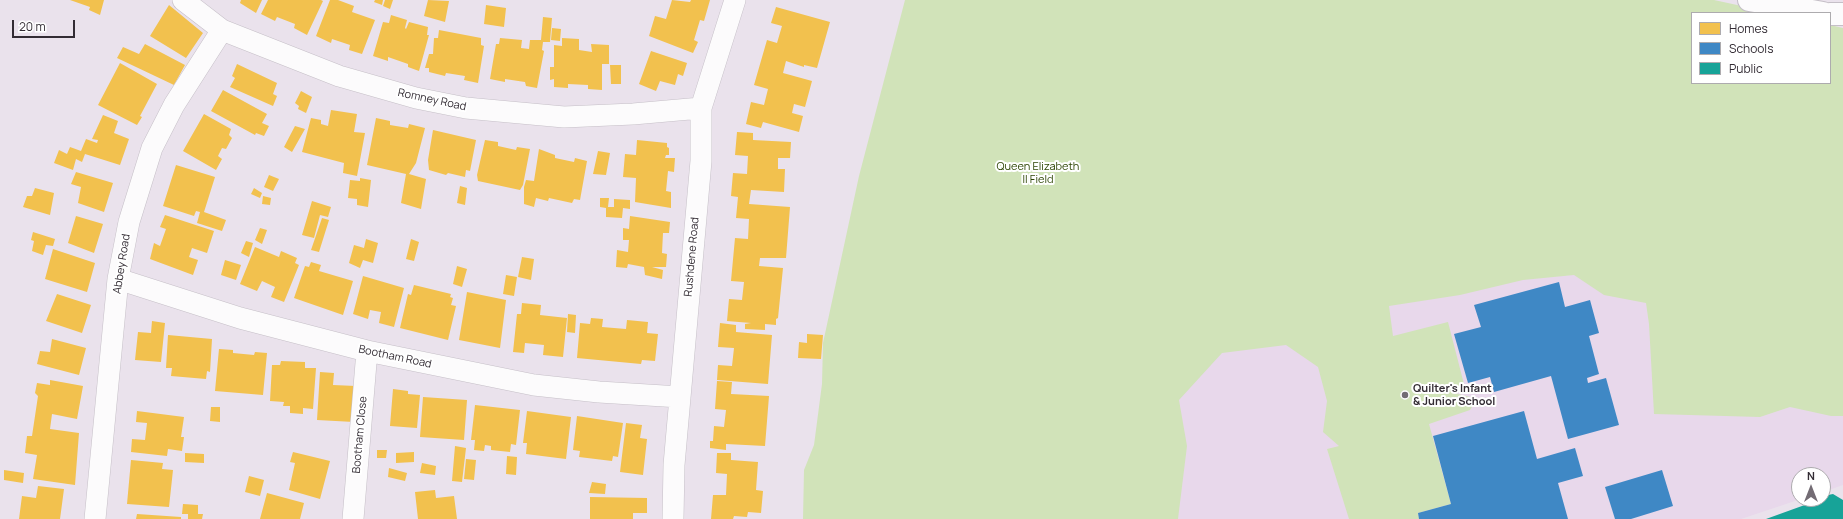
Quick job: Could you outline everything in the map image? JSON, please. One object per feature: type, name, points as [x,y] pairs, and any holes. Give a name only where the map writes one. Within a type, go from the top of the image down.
[{"type":"main road","points":[[1750,0],[1817,12]]},
{"type":"main road","points":[[1831,14],[1843,14]]},
{"type":"street","name":"Romney Road","points":[[183,0],[222,30],[339,76],[416,98],[466,108],[564,117],[633,114],[701,108]]},
{"type":"street","name":"Rushdene Road","points":[[673,519],[674,464],[702,161],[701,108],[735,0]]},
{"type":"street","name":"Abbey Road","points":[[95,519],[118,278],[129,222],[152,148],[174,105],[222,30]]},
{"type":"street","name":"Bootham Road","points":[[118,278],[240,318],[367,352],[534,385],[599,392],[680,397]]},
{"type":"street","name":"Bootham Close","points":[[353,519],[367,352]]},
{"type":"shaded area","name":"Quilter's Infant & Junior School","points":[[1657,267],[1843,392],[1843,485],[1831,489],[1831,467],[1791,467],[1791,502],[1741,519],[1141,519],[1137,315]]},
{"type":"green space","name":"Queen Elizabeth II Field","points":[[905,0],[1714,0],[1769,12],[1691,12],[1691,84],[1831,84],[1831,25],[1843,28],[1843,416],[1831,416],[1790,407],[1760,417],[1654,414],[1649,324],[1646,303],[1604,295],[1574,275],[1523,280],[1460,295],[1389,306],[1393,336],[1448,322],[1465,388],[1451,392],[1477,399],[1470,410],[1429,424],[1451,504],[1418,513],[1419,519],[1349,519],[1327,449],[1339,446],[1323,432],[1327,401],[1318,367],[1286,345],[1222,353],[1179,400],[1187,446],[1178,519],[803,519],[804,470],[814,445],[822,384],[823,343],[859,176]]},
{"type":"building: Homes","points":[[70,0],[104,0],[100,15],[89,10],[90,7]]},
{"type":"building: Homes","points":[[241,0],[262,0],[256,13],[240,3]]},
{"type":"building: Homes","points":[[268,0],[323,1],[307,35],[294,28],[295,24],[277,17],[275,21],[261,14]]},
{"type":"building: Homes","points":[[330,0],[338,0],[354,6],[352,12],[375,20],[362,54],[349,50],[350,45],[332,39],[331,43],[316,36]]},
{"type":"building: Homes","points":[[375,0],[383,0],[382,5],[374,2]]},
{"type":"building: Homes","points":[[385,0],[393,0],[390,9],[383,6]]},
{"type":"building: Homes","points":[[428,0],[449,1],[445,22],[424,16]]},
{"type":"building: Homes","points":[[672,0],[690,2],[691,0],[710,0],[704,21],[700,20],[694,40],[698,42],[693,53],[649,36],[655,16],[666,19]]},
{"type":"building: Homes","points":[[169,5],[203,33],[186,58],[150,36]]},
{"type":"building: Homes","points":[[486,5],[506,8],[504,27],[484,24]]},
{"type":"building: Homes","points":[[776,7],[830,22],[817,68],[804,65],[804,67],[786,61],[783,73],[812,81],[805,107],[794,104],[792,113],[803,116],[799,132],[763,122],[761,128],[746,124],[751,102],[764,105],[768,89],[754,85],[767,40],[777,43],[782,26],[771,23]]},
{"type":"building: Homes","points":[[391,15],[407,20],[406,29],[409,22],[428,27],[427,35],[429,35],[419,71],[408,67],[408,64],[388,57],[388,61],[373,56],[383,22],[389,23]]},
{"type":"building: Homes","points":[[543,17],[552,18],[550,42],[543,42],[542,50],[544,51],[537,88],[526,86],[525,82],[505,79],[505,82],[490,79],[496,44],[499,44],[500,38],[522,40],[521,48],[529,49],[530,40],[541,40]]},
{"type":"building: Homes","points":[[552,28],[561,29],[560,41],[551,40]]},
{"type":"building: Homes","points":[[439,30],[481,38],[481,45],[484,46],[478,83],[464,80],[465,76],[446,73],[445,76],[429,72],[429,68],[425,68],[429,54],[433,54],[434,38],[438,38]]},
{"type":"building: Homes","points":[[562,38],[579,39],[579,50],[592,52],[591,44],[609,45],[609,64],[602,64],[602,90],[588,89],[588,85],[568,84],[568,88],[554,87],[554,79],[550,80],[550,67],[554,67],[554,45],[562,46]]},
{"type":"building: Homes","points":[[145,44],[185,65],[174,85],[117,58],[123,47],[139,54]]},
{"type":"building: Homes","points":[[651,51],[687,63],[683,76],[678,74],[675,85],[660,81],[656,91],[639,84]]},
{"type":"building: Homes","points":[[120,63],[157,84],[140,116],[142,117],[137,125],[98,105]]},
{"type":"building: Homes","points":[[237,64],[277,83],[273,94],[277,96],[273,106],[230,87],[235,78],[232,76]]},
{"type":"building: Homes","points":[[610,65],[621,65],[621,84],[611,84]]},
{"type":"building: Homes","points":[[223,90],[267,114],[262,123],[269,126],[264,136],[256,133],[255,135],[211,111]]},
{"type":"building: Homes","points":[[301,91],[312,97],[306,113],[298,109],[299,106],[295,103]]},
{"type":"building: Homes","points":[[331,110],[357,114],[354,132],[365,133],[357,176],[343,173],[344,163],[302,152],[311,118],[321,120],[321,124],[328,126]]},
{"type":"building: Homes","points":[[204,114],[231,129],[229,135],[232,138],[226,149],[222,148],[218,156],[222,159],[216,170],[183,151]]},
{"type":"building: Homes","points":[[103,115],[118,121],[114,133],[129,139],[120,165],[85,154],[82,162],[76,159],[73,170],[54,163],[59,150],[67,154],[70,147],[81,151],[86,139],[97,143],[98,140],[92,139]]},
{"type":"building: Homes","points":[[376,118],[390,121],[390,125],[408,128],[409,124],[425,128],[416,163],[409,174],[426,179],[421,209],[401,203],[406,174],[367,165]]},
{"type":"building: Homes","points":[[295,126],[305,129],[292,152],[284,147]]},
{"type":"building: Homes","points":[[433,130],[476,140],[470,171],[466,170],[465,177],[448,173],[446,175],[429,170],[428,160]]},
{"type":"building: Homes","points":[[737,132],[753,133],[753,140],[791,142],[790,158],[778,158],[778,169],[785,169],[784,192],[751,190],[749,204],[790,207],[786,258],[760,258],[759,266],[783,268],[776,325],[765,324],[765,330],[745,329],[745,324],[751,323],[727,321],[729,299],[742,300],[744,282],[731,281],[735,238],[748,239],[749,219],[736,218],[738,197],[731,196],[733,173],[747,174],[748,156],[735,155]]},
{"type":"building: Homes","points":[[485,140],[498,142],[498,146],[516,150],[517,147],[530,149],[523,185],[520,190],[478,181],[477,175]]},
{"type":"building: Homes","points":[[637,140],[667,143],[669,155],[666,155],[665,158],[675,158],[674,172],[668,171],[666,191],[671,192],[671,208],[635,202],[636,178],[623,177],[625,154],[636,155]]},
{"type":"building: Homes","points":[[539,149],[555,155],[555,158],[574,162],[575,158],[587,161],[580,200],[574,199],[572,203],[549,198],[548,201],[536,198],[534,207],[524,204],[524,187],[526,180],[534,181]]},
{"type":"building: Homes","points":[[598,151],[610,153],[606,175],[593,174]]},
{"type":"building: Homes","points":[[176,165],[215,177],[204,212],[226,220],[222,231],[197,223],[200,212],[196,211],[194,216],[163,206]]},
{"type":"building: Homes","points":[[76,172],[113,183],[104,212],[78,203],[81,187],[71,184]]},
{"type":"building: Homes","points":[[269,175],[279,179],[273,191],[264,187]]},
{"type":"building: Homes","points":[[360,178],[371,180],[368,207],[357,205],[357,199],[348,198],[350,180],[360,181]]},
{"type":"building: Homes","points":[[460,186],[467,188],[465,205],[457,203]]},
{"type":"building: Homes","points":[[35,188],[54,193],[50,215],[23,207],[27,196],[32,196]]},
{"type":"building: Homes","points":[[254,188],[262,193],[260,198],[251,194]]},
{"type":"building: Homes","points":[[263,196],[271,198],[270,205],[262,204]]},
{"type":"building: Homes","points":[[600,198],[609,198],[608,207],[614,207],[614,199],[630,200],[630,209],[623,208],[622,218],[606,217],[606,208],[600,207]]},
{"type":"building: Homes","points":[[312,201],[331,207],[328,217],[320,215],[314,238],[302,235]]},
{"type":"building: Homes","points":[[165,215],[214,231],[207,253],[192,248],[189,257],[198,260],[193,275],[150,259],[154,243],[160,246],[166,229],[160,227]]},
{"type":"building: Homes","points":[[76,216],[103,224],[94,253],[68,243]]},
{"type":"building: Homes","points":[[630,216],[670,222],[669,233],[663,233],[662,253],[667,254],[666,267],[652,267],[663,270],[662,279],[645,275],[644,267],[628,264],[627,268],[616,267],[617,250],[628,252],[629,240],[623,240],[623,228],[629,229]]},
{"type":"building: Homes","points":[[322,218],[329,220],[319,252],[311,250]]},
{"type":"building: Homes","points":[[260,228],[267,230],[262,244],[255,240]]},
{"type":"building: Homes","points":[[33,232],[55,239],[53,246],[46,245],[43,255],[32,251],[34,241],[31,240]]},
{"type":"building: Homes","points":[[366,239],[378,243],[373,263],[363,260],[360,268],[349,263],[354,245],[364,248]]},
{"type":"building: Homes","points":[[411,239],[419,242],[414,261],[406,259]]},
{"type":"building: Homes","points":[[246,241],[253,243],[249,257],[241,253]]},
{"type":"building: Homes","points":[[255,247],[279,257],[281,251],[297,258],[295,263],[299,265],[284,302],[271,297],[275,287],[262,281],[257,291],[240,284]]},
{"type":"building: Homes","points":[[53,249],[95,263],[87,292],[45,279]]},
{"type":"building: Homes","points":[[522,257],[534,259],[531,280],[518,277]]},
{"type":"building: Homes","points":[[225,260],[241,265],[236,280],[221,275]]},
{"type":"building: Homes","points":[[311,262],[321,265],[319,271],[353,281],[343,315],[294,298],[305,266],[309,267]]},
{"type":"building: Homes","points":[[457,266],[467,269],[462,287],[453,284]]},
{"type":"building: Homes","points":[[506,275],[517,277],[514,296],[503,294]]},
{"type":"building: Homes","points":[[363,276],[404,288],[394,327],[379,323],[381,312],[370,310],[368,319],[353,314]]},
{"type":"building: Homes","points":[[414,285],[451,294],[450,297],[453,298],[451,305],[456,306],[448,340],[400,328],[408,294],[411,295]]},
{"type":"building: Homes","points":[[467,292],[506,300],[500,348],[459,340]]},
{"type":"building: Homes","points":[[57,294],[91,305],[82,333],[46,321]]},
{"type":"building: Homes","points":[[522,303],[541,305],[540,315],[567,318],[563,357],[543,355],[544,345],[525,343],[524,353],[513,352],[517,314],[521,314]]},
{"type":"building: Homes","points":[[568,314],[576,315],[575,333],[567,332]]},
{"type":"building: Homes","points":[[591,318],[603,319],[602,327],[626,329],[627,320],[648,322],[647,333],[658,334],[655,361],[642,360],[641,364],[577,358],[580,323],[590,324]]},
{"type":"building: Homes","points":[[152,321],[165,323],[161,362],[135,360],[138,332],[151,333]]},
{"type":"building: Homes","points":[[720,323],[736,325],[736,332],[772,335],[768,384],[717,380],[718,365],[732,366],[734,348],[718,347]]},
{"type":"building: Homes","points":[[807,334],[823,335],[821,359],[798,358],[799,342],[807,343]]},
{"type":"building: Homes","points":[[168,335],[212,339],[210,372],[207,371],[206,379],[171,376],[172,368],[166,368]]},
{"type":"building: Homes","points":[[52,339],[86,348],[79,375],[37,364],[40,351],[50,352]]},
{"type":"building: Homes","points":[[219,349],[233,350],[233,353],[254,355],[255,352],[267,353],[263,395],[215,391]]},
{"type":"building: Homes","points":[[281,361],[305,362],[305,368],[316,368],[313,409],[303,408],[303,414],[290,413],[290,406],[283,406],[284,402],[270,401],[272,365],[280,365]]},
{"type":"building: Homes","points":[[320,372],[334,373],[333,385],[356,386],[354,422],[317,420]]},
{"type":"building: Homes","points":[[50,380],[83,386],[77,419],[52,414],[50,429],[79,433],[75,485],[33,479],[37,455],[25,453],[27,436],[32,436],[38,396],[35,393],[37,383],[50,385]]},
{"type":"building: Homes","points":[[717,381],[732,382],[731,394],[769,396],[765,446],[726,444],[726,450],[710,448],[710,441],[713,441],[714,426],[724,427],[726,410],[715,409]]},
{"type":"building: Homes","points":[[393,389],[408,391],[408,394],[420,395],[417,428],[390,426]]},
{"type":"building: Homes","points":[[423,397],[467,400],[464,440],[420,437]]},
{"type":"building: Homes","points":[[475,405],[520,410],[516,445],[511,444],[510,452],[491,450],[491,446],[485,445],[484,451],[474,450],[475,440],[471,440]]},
{"type":"building: Homes","points":[[211,407],[220,407],[220,422],[210,421]]},
{"type":"building: Homes","points":[[137,411],[184,417],[181,437],[184,437],[182,451],[168,449],[167,456],[131,452],[132,439],[145,440],[147,423],[136,422]]},
{"type":"building: Homes","points":[[527,411],[571,417],[566,459],[526,454],[527,443],[523,443]]},
{"type":"building: Homes","points":[[577,416],[623,423],[618,457],[613,456],[612,461],[579,457],[580,451],[573,450]]},
{"type":"building: Homes","points":[[626,423],[642,425],[640,438],[647,439],[643,475],[620,472]]},
{"type":"building: Homes","points":[[455,446],[466,448],[462,482],[452,481]]},
{"type":"building: Homes","points":[[377,450],[387,450],[386,458],[377,458]]},
{"type":"building: Homes","points":[[293,452],[330,461],[320,499],[289,490],[295,463],[290,462]]},
{"type":"building: Homes","points":[[414,452],[414,462],[396,463],[396,453]]},
{"type":"building: Homes","points":[[185,453],[204,454],[204,463],[185,462]]},
{"type":"building: Homes","points":[[717,453],[731,453],[731,460],[758,462],[756,490],[763,491],[761,513],[748,512],[747,517],[734,516],[733,519],[711,519],[713,495],[726,495],[727,474],[716,473]]},
{"type":"building: Homes","points":[[507,456],[517,457],[516,475],[506,474]]},
{"type":"building: Homes","points":[[466,459],[476,460],[474,480],[464,479]]},
{"type":"building: Homes","points":[[131,460],[163,463],[162,469],[173,470],[169,507],[127,504]]},
{"type":"building: Homes","points":[[422,463],[436,466],[435,475],[420,473]]},
{"type":"building: Homes","points":[[389,468],[407,473],[405,481],[388,477]]},
{"type":"building: Homes","points":[[4,470],[24,473],[23,483],[4,480]]},
{"type":"building: Homes","points":[[249,476],[264,480],[260,496],[245,492]]},
{"type":"building: Homes","points":[[592,482],[606,484],[605,494],[589,493]]},
{"type":"building: Homes","points":[[38,486],[64,489],[60,519],[19,519],[22,496],[36,498]]},
{"type":"building: Homes","points":[[435,490],[436,498],[454,496],[457,519],[418,519],[415,492]]},
{"type":"building: Homes","points":[[267,493],[304,503],[300,519],[260,519]]},
{"type":"building: Homes","points":[[590,497],[647,498],[647,513],[633,513],[633,519],[590,519]]},
{"type":"building: Homes","points":[[183,504],[198,505],[198,514],[203,514],[202,519],[188,519],[188,514],[182,514]]},
{"type":"building: Homes","points":[[137,514],[181,517],[181,519],[136,519]]},
{"type":"building: Schools","points":[[1559,282],[1565,307],[1590,300],[1599,333],[1589,336],[1599,374],[1587,378],[1588,383],[1606,378],[1619,425],[1568,439],[1551,376],[1494,392],[1490,377],[1468,383],[1454,334],[1481,327],[1474,305]]},
{"type":"building: Schools","points":[[1524,411],[1537,459],[1575,448],[1583,476],[1558,483],[1568,519],[1419,519],[1418,513],[1451,504],[1433,436]]},
{"type":"building: Schools","points":[[1662,470],[1673,506],[1631,519],[1615,519],[1605,487]]},
{"type":"building: Public","points":[[1831,494],[1833,494],[1843,500],[1843,519],[1766,519],[1799,507],[1831,507]]},
{"type":"place","name":"Quilter's Infant & Junior School","points":[[1405,395]]}]
